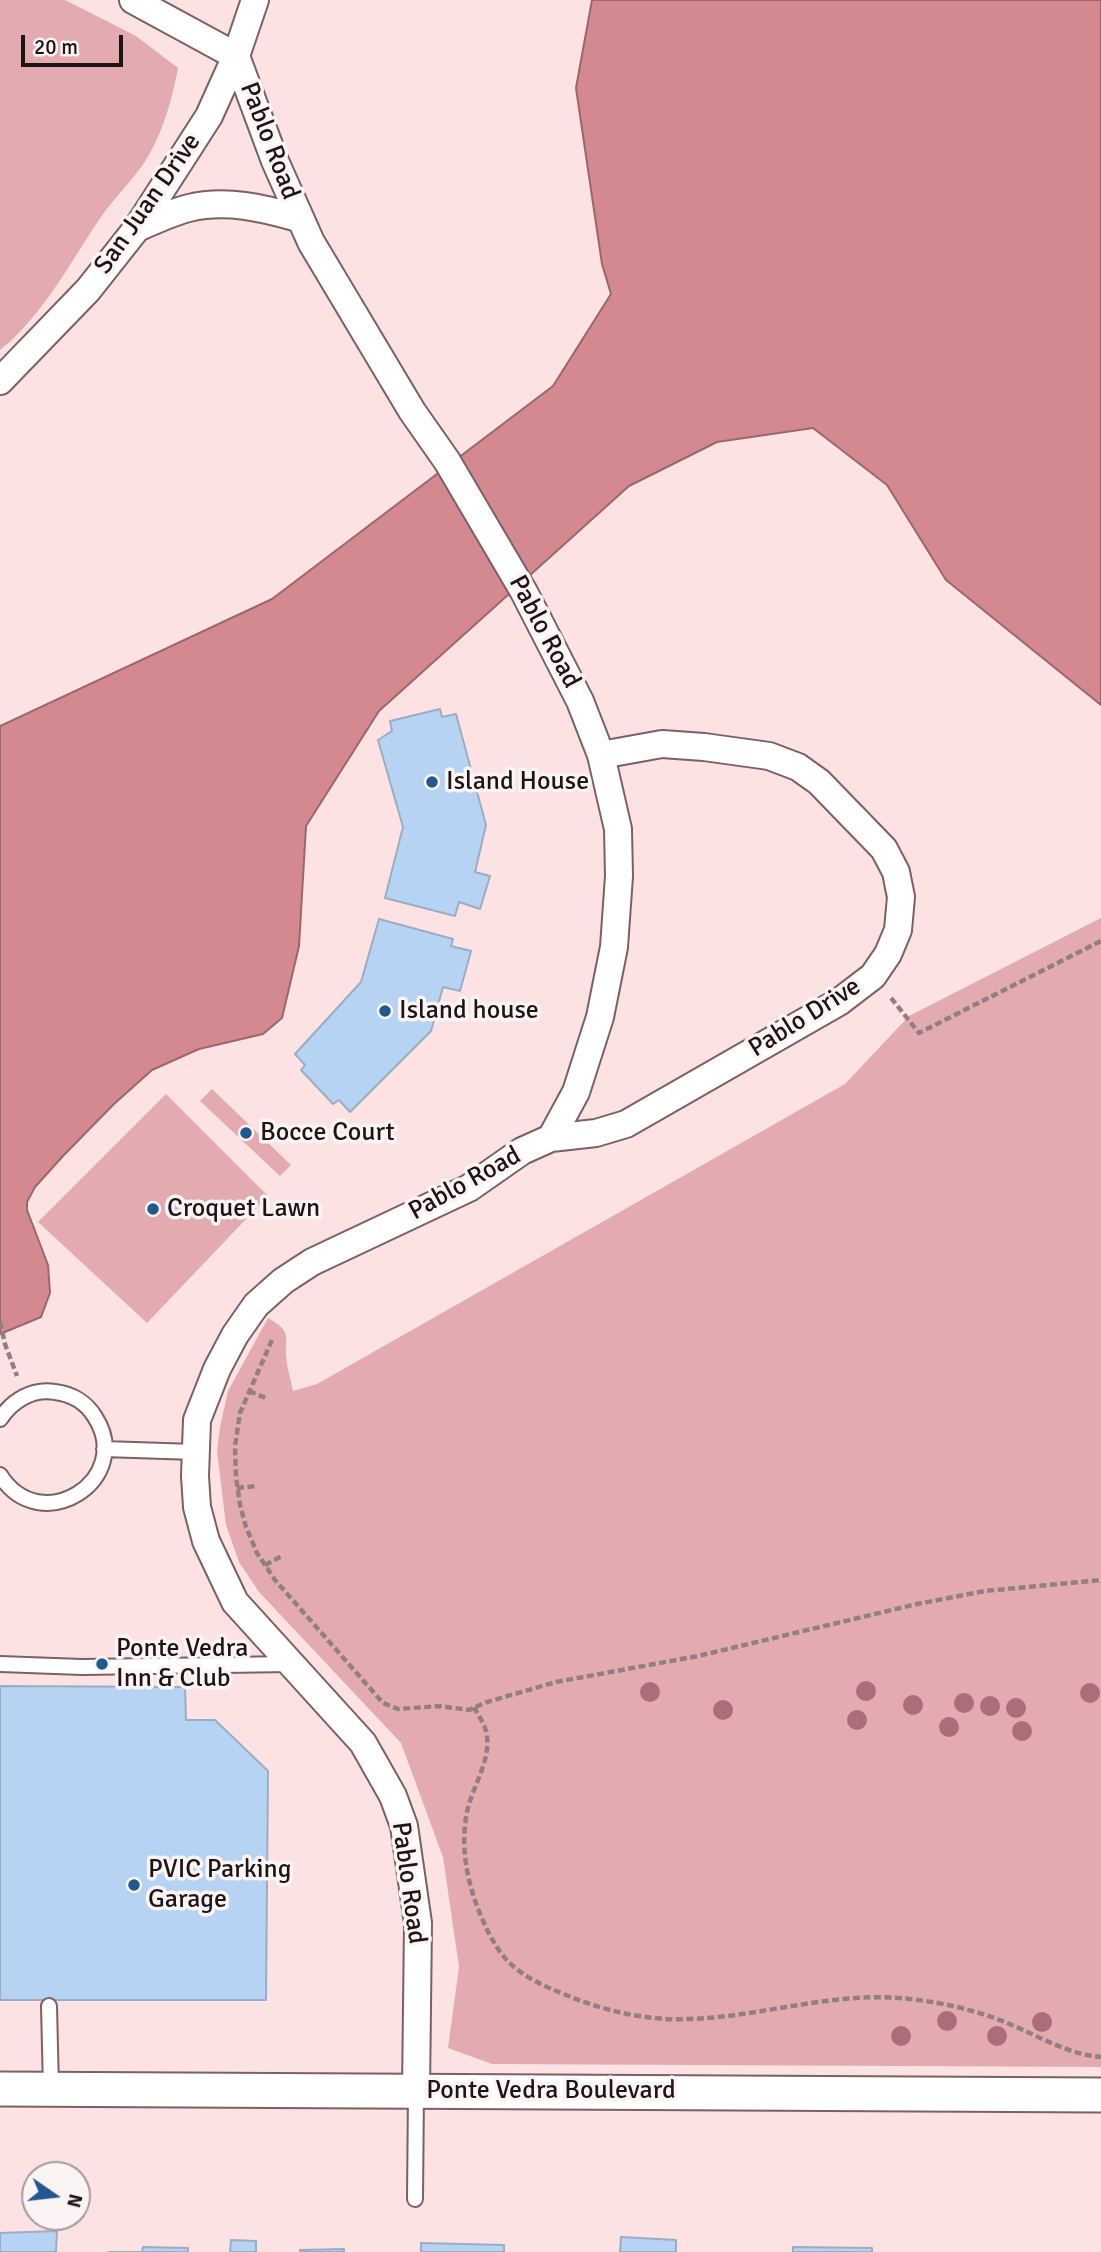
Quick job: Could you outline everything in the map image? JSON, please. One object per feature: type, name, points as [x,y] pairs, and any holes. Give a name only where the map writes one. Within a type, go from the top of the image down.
[{"type":"street","name":"Pablo Road","points":[[133,0],[236,56],[298,218],[412,411],[447,461],[524,592],[580,701],[601,755],[618,829],[620,876],[614,947],[600,1017],[576,1092],[551,1138],[522,1151],[469,1188],[312,1262],[283,1281],[257,1306],[235,1335],[217,1369],[198,1420],[195,1452],[197,1507],[206,1541],[235,1602],[363,1743],[393,1796],[404,1826],[418,1923],[415,2091]]},
{"type":"street","name":"San Juan Drive","points":[[0,381],[88,290],[137,228],[209,116],[236,56],[255,0]]},
{"type":"street","name":"Pablo Road","points":[[137,228],[189,208],[216,204],[258,207],[298,218]]},
{"type":"street","name":"Pablo Drive","points":[[551,1138],[596,1133],[625,1124],[839,1002],[873,976],[888,954],[898,930],[901,897],[896,872],[884,849],[820,782],[797,767],[769,756],[662,744],[601,755]]},
{"type":"street","name":"Ponte Vedra Boulevard","points":[[0,2089],[1101,2095]]},
{"type":"lane","points":[[0,1419],[13,1404],[25,1396],[50,1391],[78,1399],[93,1413],[98,1422],[104,1449],[102,1462],[93,1480],[79,1494],[60,1502],[40,1503],[21,1496],[6,1484],[0,1475]]},
{"type":"lane","points":[[104,1449],[195,1452]]},
{"type":"lane","points":[[0,1664],[82,1667],[292,1664]]},
{"type":"lane","points":[[49,2006],[51,2089]]},
{"type":"lane","points":[[415,2091],[415,2199]]},
{"type":"path","points":[[873,976],[919,1033],[1101,941]]},
{"type":"path","points":[[0,1322],[5,1344],[25,1396]]},
{"type":"path","points":[[272,1340],[240,1413],[235,1446],[237,1488],[246,1527],[265,1566],[309,1621],[383,1703],[398,1709],[440,1706],[469,1710],[556,1682],[698,1656],[917,1604],[985,1591],[1101,1580]]},
{"type":"path","points":[[249,1391],[268,1399]]},
{"type":"path","points":[[237,1488],[258,1486]]},
{"type":"path","points":[[265,1566],[282,1556]]},
{"type":"path","points":[[474,1707],[486,1730],[488,1746],[467,1813],[464,1846],[468,1880],[497,1949],[512,1968],[531,1980],[578,2000],[611,2010],[665,2019],[720,2017],[820,2002],[878,1998],[928,2001],[986,2015],[1067,2050],[1101,2057]]},
{"type":"shaded area","points":[[0,0],[65,0],[136,36],[178,68],[166,117],[144,163],[103,214],[44,303],[16,336],[0,350]]},
{"type":"shaded area","points":[[592,0],[1101,0],[1101,705],[946,580],[887,485],[813,428],[717,442],[629,486],[379,711],[306,826],[299,946],[282,1018],[263,1034],[199,1049],[152,1070],[114,1104],[35,1187],[27,1202],[27,1210],[48,1265],[50,1293],[41,1317],[0,1334],[0,726],[272,599],[553,386],[611,294],[602,264],[576,88]]},
{"type":"shaded area","points":[[1101,918],[1101,2067],[492,2064],[448,2048],[459,1967],[443,1857],[401,1743],[259,1592],[239,1562],[226,1525],[217,1451],[220,1427],[228,1391],[268,1318],[286,1334],[287,1360],[293,1391],[317,1384],[845,1084],[909,1016]]},
{"type":"shaded area","name":"Bocce Court","points":[[212,1089],[291,1165],[280,1176],[200,1101]]},
{"type":"shaded area","name":"Croquet Lawn","points":[[166,1094],[268,1196],[147,1323],[38,1222]]},
{"type":"building","name":"Island House","points":[[440,709],[442,717],[456,714],[486,825],[475,872],[490,876],[480,909],[459,902],[455,916],[385,898],[403,827],[378,740],[392,731],[390,721]]},
{"type":"building","name":"Island house","points":[[379,919],[453,939],[451,946],[471,951],[460,991],[443,987],[431,1031],[350,1112],[339,1100],[333,1104],[301,1070],[305,1065],[295,1054],[361,982]]},
{"type":"building","name":"PVIC Parking Garage","points":[[0,1686],[185,1687],[186,1720],[215,1720],[268,1771],[266,2000],[0,2000]]},
{"type":"building","points":[[57,2231],[56,2252],[0,2252],[0,2233]]},
{"type":"building","points":[[621,2237],[676,2240],[676,2252],[620,2252]]},
{"type":"building","points":[[231,2240],[256,2241],[256,2252],[230,2252]]},
{"type":"building","points":[[421,2243],[504,2245],[504,2252],[421,2252]]},
{"type":"building","points":[[143,2247],[188,2248],[188,2252],[142,2252]]},
{"type":"building","points":[[793,2247],[872,2248],[872,2252],[793,2252]]},
{"type":"building","points":[[344,2249],[344,2252],[300,2252],[300,2250]]},
{"type":"place","name":"Island House","points":[[432,782]]},
{"type":"place","name":"Island house","points":[[385,1011]]},
{"type":"place","name":"Bocce Court","points":[[246,1133]]},
{"type":"place","name":"Croquet Lawn","points":[[153,1209]]},
{"type":"place","name":"Ponte Vedra Inn & Club","points":[[102,1664]]},
{"type":"place","name":"PVIC Parking Garage","points":[[134,1885]]}]
